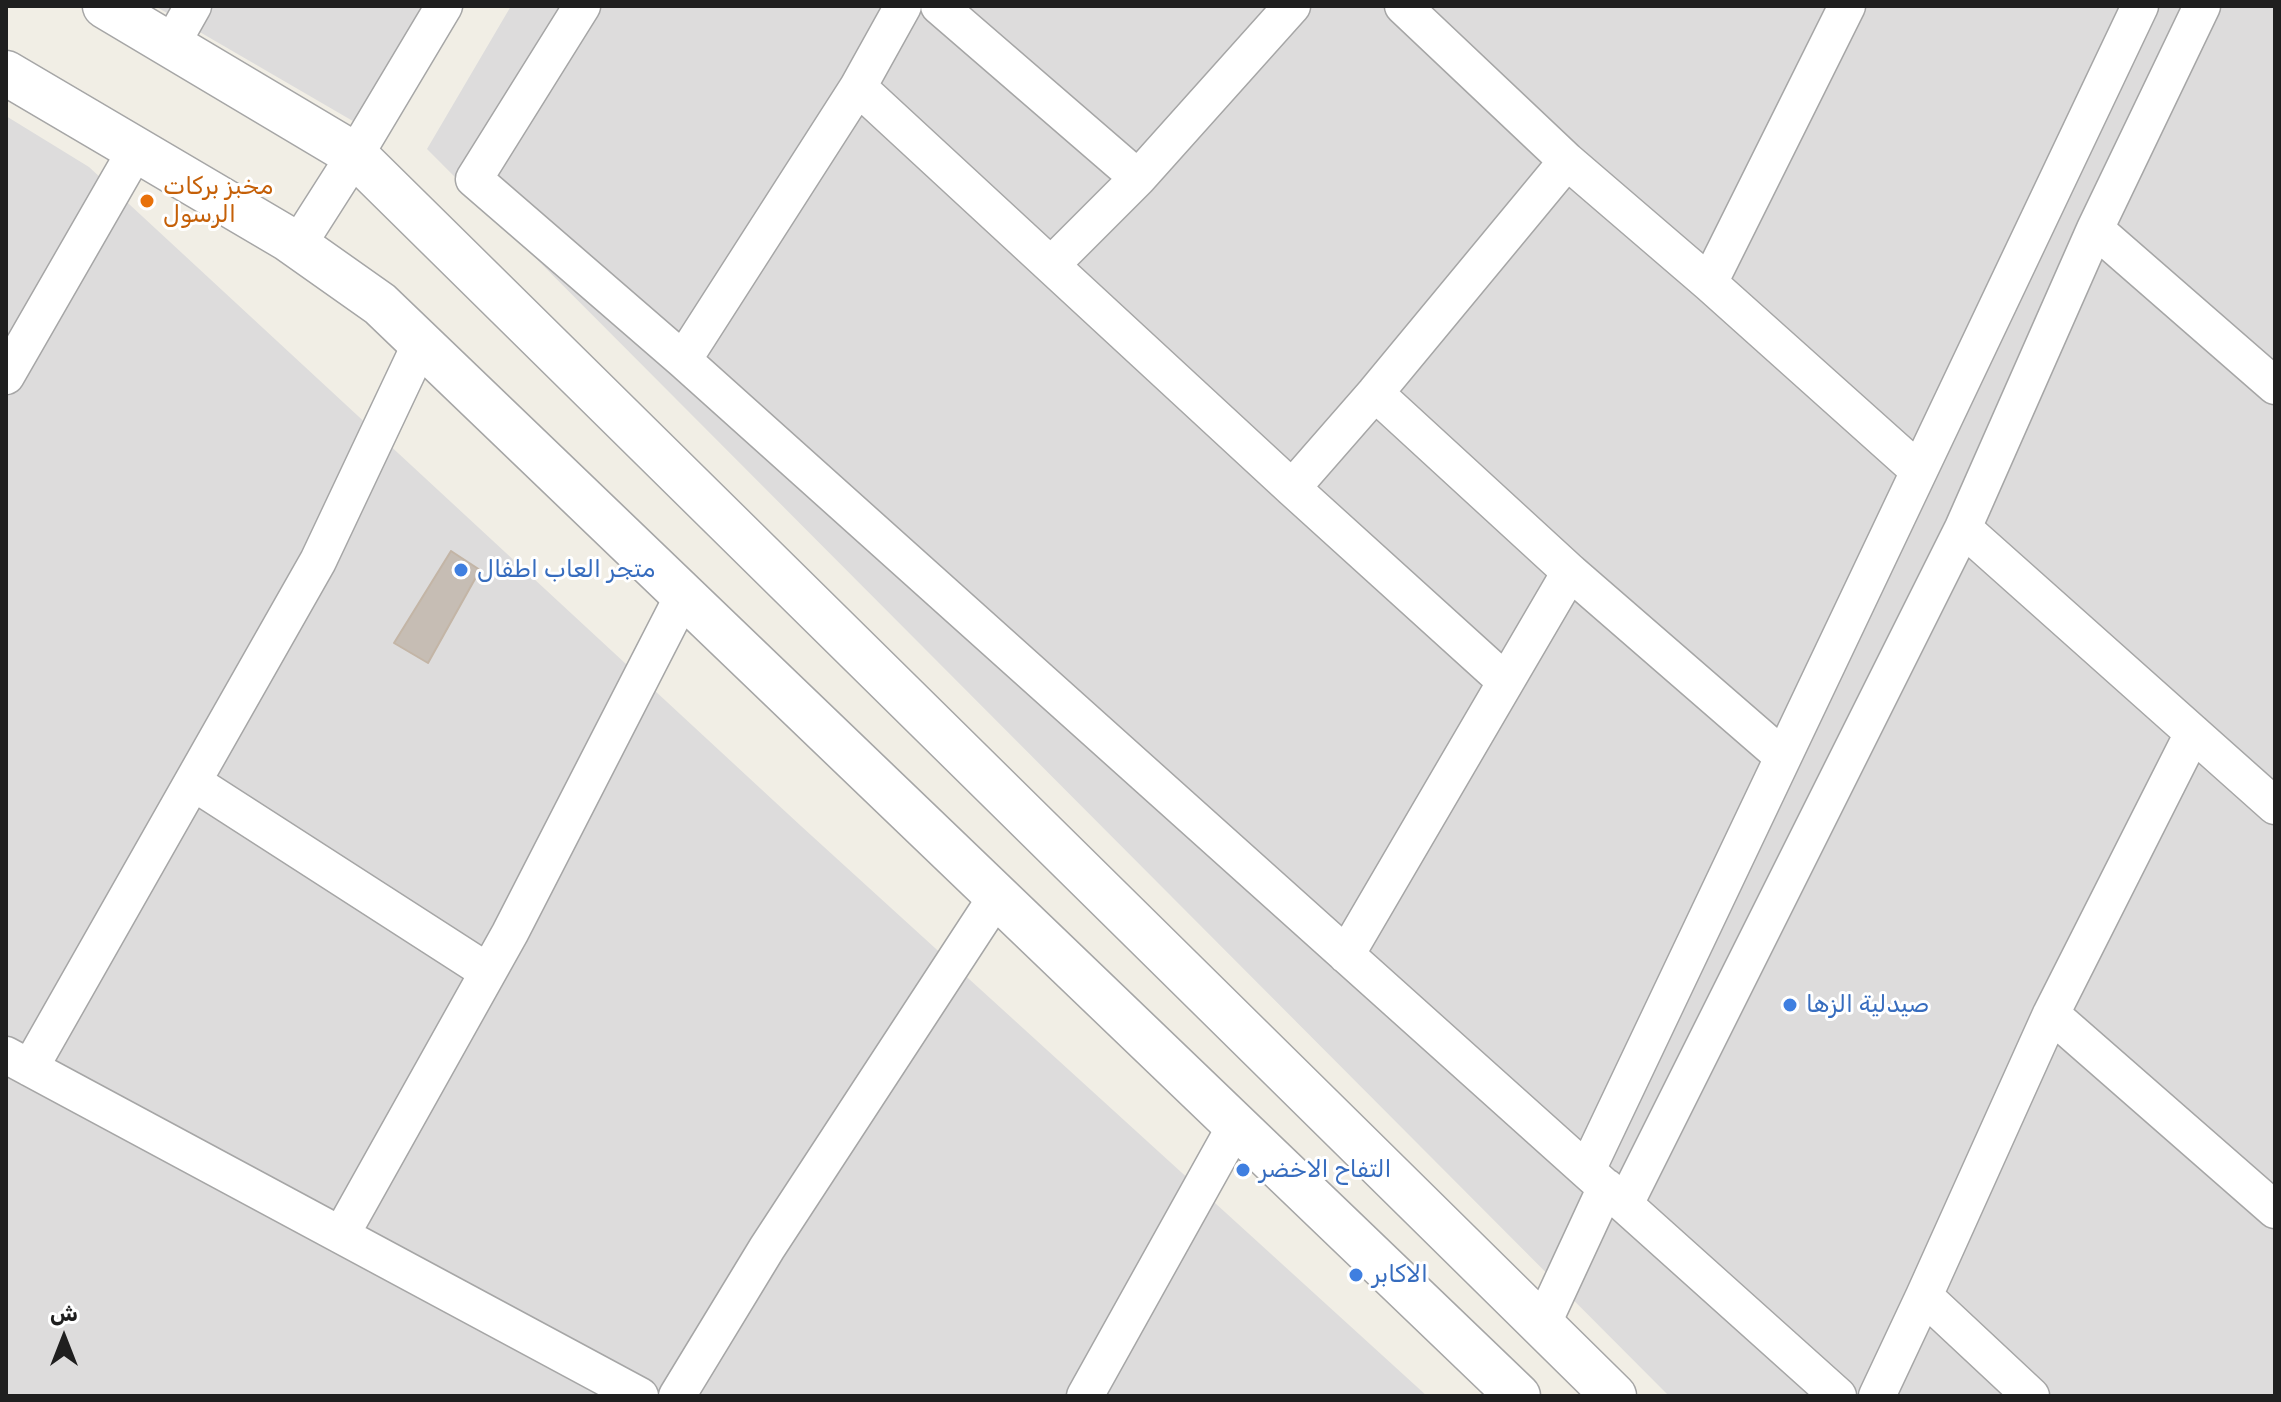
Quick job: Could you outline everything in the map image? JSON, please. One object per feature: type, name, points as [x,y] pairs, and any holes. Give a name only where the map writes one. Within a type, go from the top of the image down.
[{"type":"street","points":[[105,6],[355,155],[1614,1396]]},
{"type":"street","points":[[171,45],[193,6]]},
{"type":"street","points":[[297,246],[444,6]]},
{"type":"street","points":[[582,6],[474,179],[683,360],[1838,1396]]},
{"type":"street","points":[[683,360],[858,87],[903,6]]},
{"type":"street","points":[[939,6],[1138,178]]},
{"type":"street","points":[[1052,264],[1138,178],[1292,6]]},
{"type":"street","points":[[1403,6],[1567,161],[1919,471]]},
{"type":"street","points":[[1709,283],[1847,6]]},
{"type":"street","points":[[1542,1325],[1606,1187],[1782,756],[2140,6]]},
{"type":"street","points":[[1606,1187],[1893,668],[1963,528],[2095,229],[2202,6]]},
{"type":"street","points":[[6,73],[297,246],[380,304],[1513,1394]]},
{"type":"street","points":[[858,87],[1505,681]]},
{"type":"street","points":[[6,376],[136,150]]},
{"type":"street","points":[[1292,488],[1567,161]]},
{"type":"street","points":[[2095,229],[2275,386]]},
{"type":"street","points":[[421,343],[318,561],[193,782],[18,1062],[640,1396]]},
{"type":"street","points":[[1375,393],[1570,572],[1782,756]]},
{"type":"street","points":[[1963,528],[2275,806]]},
{"type":"street","points":[[1346,955],[1570,572]]},
{"type":"street","points":[[341,1235],[488,972],[683,596]]},
{"type":"street","points":[[1838,643],[1893,668]]},
{"type":"street","points":[[1877,1396],[2051,1014],[2193,733]]},
{"type":"street","points":[[193,782],[488,972]]},
{"type":"street","points":[[677,1396],[767,1248],[997,896]]},
{"type":"street","points":[[2051,1014],[2275,1210]]},
{"type":"street","points":[[1085,1396],[1236,1125]]},
{"type":"street","points":[[1924,1296],[2031,1396]]},
{"type":"shaded area","points":[[155,6],[446,6],[370,131]]},
{"type":"shaded area","points":[[511,6],[2275,6],[2275,1396],[1669,1396],[427,149]]},
{"type":"shaded area","points":[[6,116],[89,167],[801,826],[1427,1396],[6,1396]]},
{"type":"building","points":[[451,551],[480,570],[428,663],[394,643]]},
{"type":"place","name":"مخبز بركات الرسول","points":[[147,201]]},
{"type":"place","name":"متجر العاب اطفال","points":[[461,570]]},
{"type":"place","name":"صيدلية الزها","points":[[1790,1005]]},
{"type":"place","name":"التفاح الاخضر","points":[[1243,1170]]},
{"type":"place","name":"الاكابر","points":[[1356,1275]]}]
